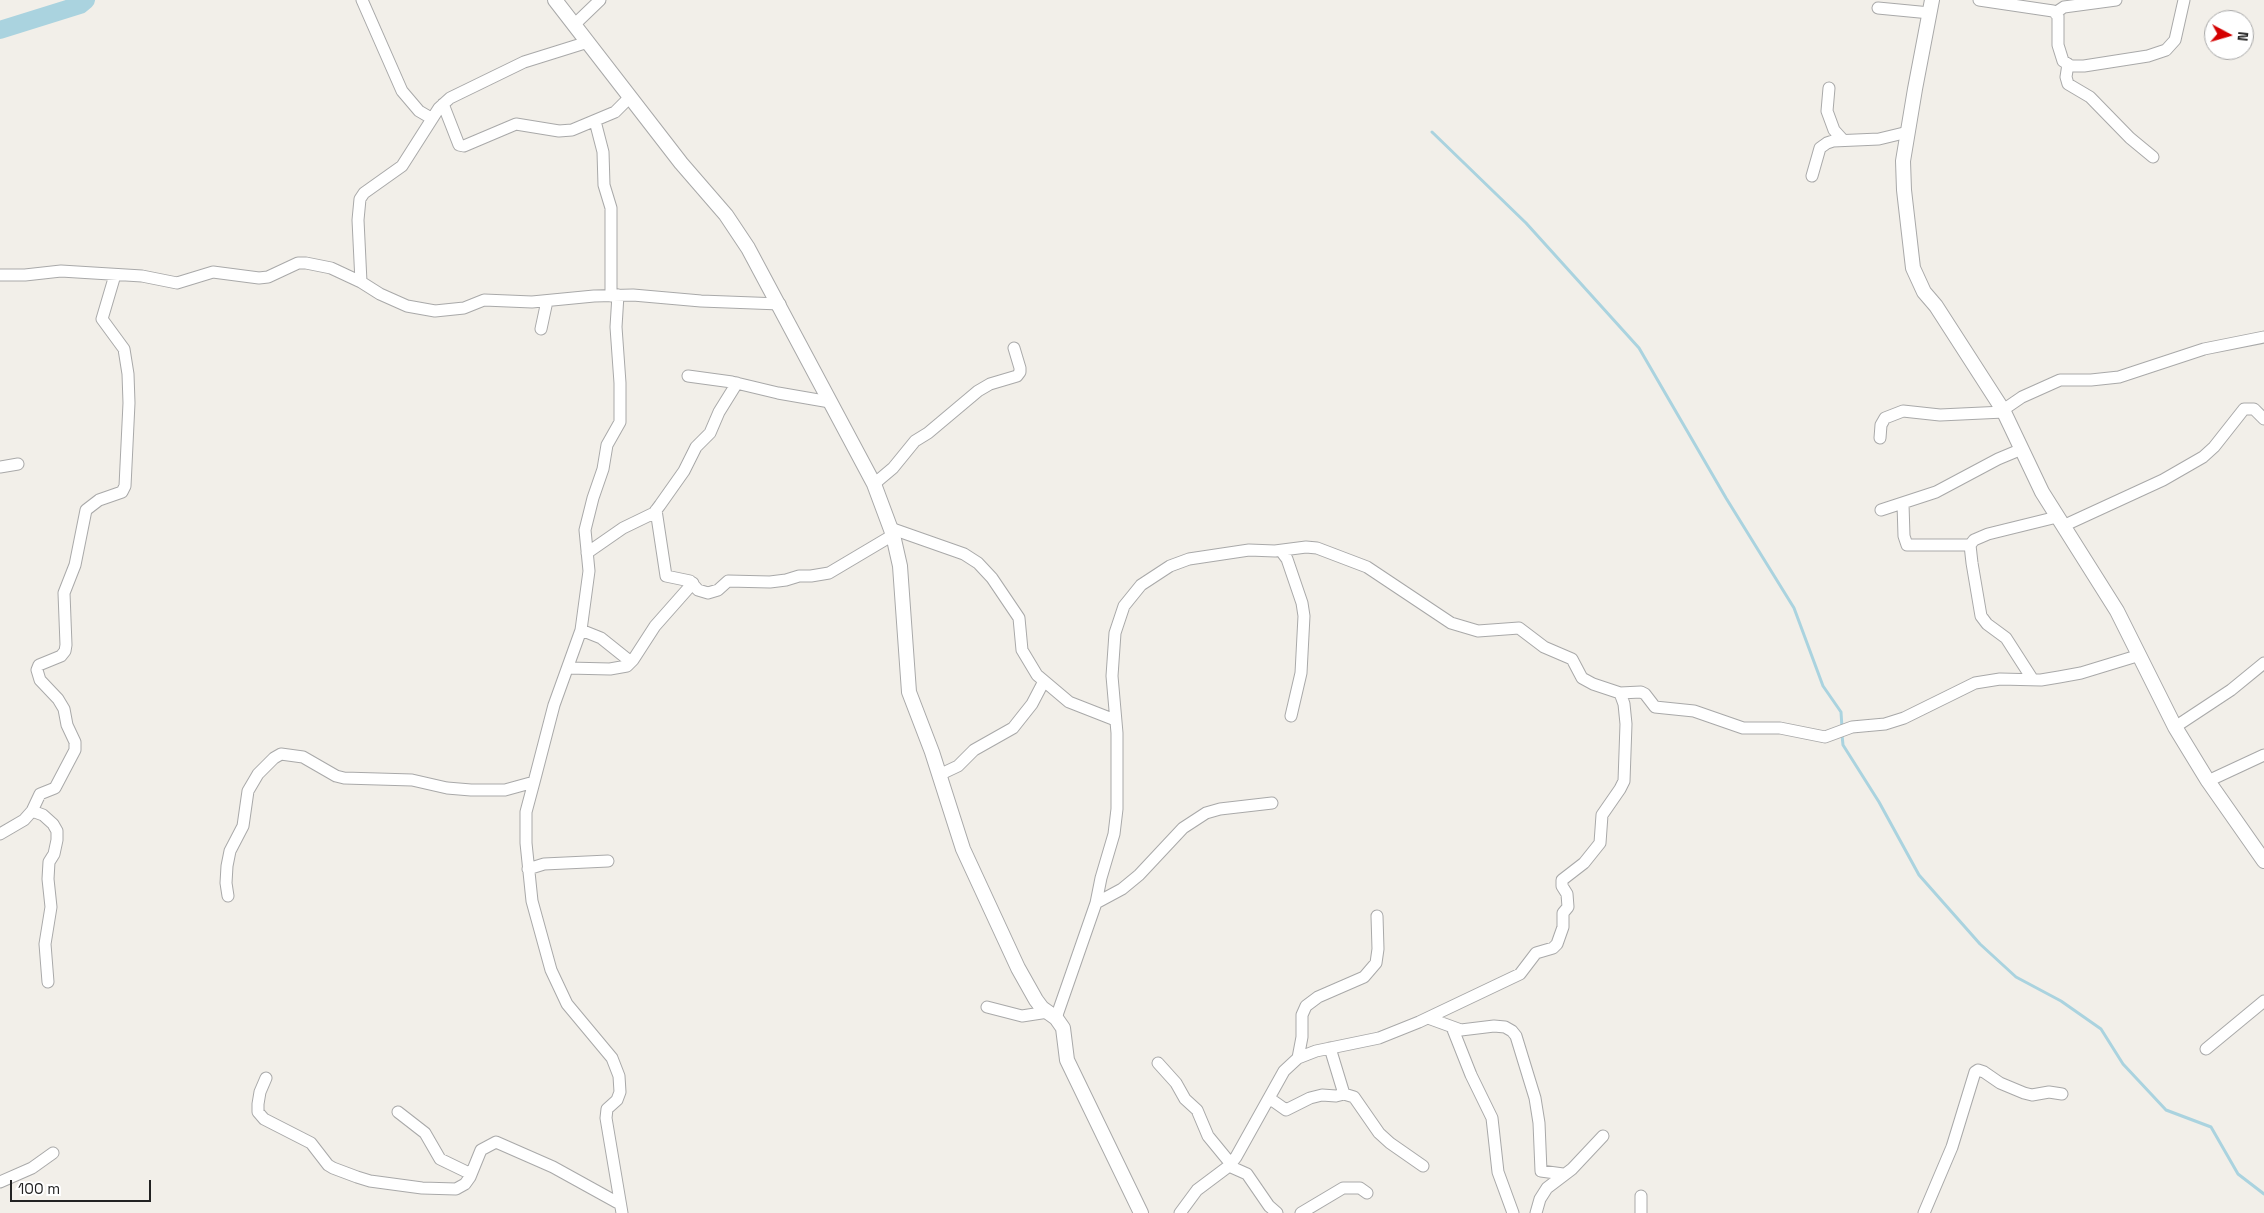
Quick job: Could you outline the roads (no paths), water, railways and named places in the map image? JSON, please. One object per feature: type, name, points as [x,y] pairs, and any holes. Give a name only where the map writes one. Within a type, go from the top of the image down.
[{"type":"street","points":[[362,0],[402,91],[419,111],[431,118]]},
{"type":"street","points":[[555,0],[681,163],[726,215],[748,248],[780,304],[874,484],[892,531],[900,566],[909,692],[963,849],[1018,968],[1036,1000],[1063,1028],[1067,1060],[1141,1213]]},
{"type":"street","points":[[574,25],[600,0]]},
{"type":"street","points":[[1979,0],[2055,12],[2064,7],[2116,0]]},
{"type":"street","points":[[2055,12],[2059,21],[2058,45],[2063,61],[2068,64],[2095,66],[2115,60],[2148,56],[2166,50],[2175,40],[2184,0]]},
{"type":"street","points":[[1878,8],[1931,6],[1908,132],[1903,175],[1912,268],[1924,292],[1936,306],[2004,411],[2042,492],[2105,591],[2140,655],[2175,727],[2208,781],[2264,861]]},
{"type":"street","points":[[361,282],[358,220],[360,199],[364,193],[402,166],[431,118],[443,104],[450,98],[524,62],[588,42]]},
{"type":"street","points":[[2068,64],[2066,77],[2068,84],[2090,98],[2130,138],[2153,157]]},
{"type":"street","points":[[1829,88],[1827,111],[1834,130],[1842,140]]},
{"type":"street","points":[[443,104],[459,145],[462,146],[516,124],[560,131],[572,130],[615,112],[630,97]]},
{"type":"street","points":[[595,121],[603,152],[604,185],[611,208],[614,296],[620,383],[620,422],[607,445],[603,469],[585,530],[589,571],[582,630],[554,705],[526,812],[528,869],[532,902],[551,970],[567,1004],[612,1058],[620,1076],[620,1092],[617,1100],[608,1109],[606,1118],[621,1209]]},
{"type":"street","points":[[1812,176],[1820,148],[1832,141],[1879,139],[1908,132]]},
{"type":"street","points":[[0,275],[25,275],[61,271],[142,276],[177,283],[213,272],[259,278],[268,277],[298,263],[306,263],[331,268],[407,306],[435,311],[464,308],[484,300],[547,301],[614,296],[780,304]]},
{"type":"street","points":[[0,834],[24,820],[32,811],[40,794],[55,788],[75,750],[75,742],[67,725],[64,709],[58,699],[40,680],[37,670],[39,665],[61,656],[66,645],[64,593],[75,565],[86,510],[99,500],[122,492],[127,478],[129,403],[124,349],[102,319],[114,275]]},
{"type":"street","points":[[541,329],[547,301]]},
{"type":"street","points":[[1880,438],[1881,425],[1885,418],[1903,411],[1940,415],[2004,411],[2031,393],[2060,380],[2106,380],[2204,349],[2264,337]]},
{"type":"street","points":[[874,484],[893,468],[915,441],[928,433],[978,391],[990,384],[1017,376],[1020,368],[1014,348]]},
{"type":"street","points":[[688,376],[737,383],[778,393],[830,402]]},
{"type":"street","points":[[587,553],[656,510],[684,470],[696,447],[710,433],[719,412],[737,383]]},
{"type":"street","points":[[2033,680],[2006,638],[1987,624],[1981,616],[1970,545],[1974,540],[1988,534],[2060,522],[2163,480],[2203,457],[2214,447],[2244,409],[2254,409],[2264,419]]},
{"type":"street","points":[[1881,510],[1936,492],[1998,459],[2022,449]]},
{"type":"street","points":[[0,467],[18,464]]},
{"type":"street","points":[[1903,504],[1904,536],[1907,545],[1970,545]]},
{"type":"street","points":[[656,510],[666,576],[693,583],[698,590],[708,593],[718,590],[728,581],[770,582],[799,576],[829,573],[892,531]]},
{"type":"street","points":[[892,531],[964,554],[978,562],[992,578],[1019,618],[1022,650],[1031,667],[1069,702],[1115,720]]},
{"type":"street","points":[[1052,1015],[1096,903],[1114,834],[1117,809],[1112,676],[1114,633],[1124,606],[1140,585],[1170,566],[1189,559],[1250,550],[1281,551],[1306,547],[1318,548],[1350,559],[1366,567],[1451,623],[1478,631],[1519,628],[1544,647],[1572,660],[1582,678],[1620,693],[1640,692],[1645,694],[1655,707],[1694,710],[1743,728],[1780,728],[1825,737],[1852,727],[1885,724],[1904,718],[1975,683],[2018,678],[2033,680],[2081,673],[2140,655]]},
{"type":"street","points":[[1281,551],[1287,559],[1304,616],[1301,673],[1290,716]]},
{"type":"street","points":[[568,668],[610,669],[626,666],[631,662],[655,626],[693,583]]},
{"type":"street","points":[[582,630],[601,638],[631,662]]},
{"type":"street","points":[[2175,727],[2230,690],[2264,663]]},
{"type":"street","points":[[939,775],[958,766],[974,750],[1013,728],[1032,704],[1044,681]]},
{"type":"street","points":[[1180,1213],[1197,1190],[1230,1165],[1249,1136],[1284,1071],[1298,1058],[1330,1048],[1379,1038],[1428,1018],[1520,974],[1536,953],[1553,948],[1557,944],[1563,927],[1563,913],[1568,907],[1567,894],[1562,886],[1562,880],[1584,863],[1600,842],[1602,814],[1624,781],[1626,724],[1624,704],[1620,693]]},
{"type":"street","points":[[228,896],[226,883],[227,866],[230,851],[243,826],[248,791],[258,774],[274,758],[281,754],[304,757],[336,776],[344,778],[412,780],[447,788],[472,790],[504,790],[534,782]]},
{"type":"street","points":[[2208,781],[2264,755]]},
{"type":"street","points":[[1096,903],[1122,889],[1139,875],[1183,828],[1206,813],[1220,809],[1272,803]]},
{"type":"street","points":[[32,811],[43,815],[53,824],[57,840],[54,854],[49,862],[48,879],[51,907],[45,944],[48,982]]},
{"type":"street","points":[[528,869],[544,864],[608,860]]},
{"type":"street","points":[[1298,1058],[1302,1037],[1302,1015],[1306,1006],[1318,998],[1364,977],[1376,964],[1378,950],[1377,916]]},
{"type":"street","points":[[2206,1049],[2264,1001]]},
{"type":"street","points":[[987,1007],[1022,1016],[1052,1015]]},
{"type":"street","points":[[1428,1018],[1461,1030],[1494,1026],[1505,1027],[1516,1036],[1534,1098],[1539,1123],[1541,1171],[1563,1174]]},
{"type":"street","points":[[1452,1028],[1471,1075],[1492,1118],[1498,1172],[1513,1213]]},
{"type":"street","points":[[1330,1048],[1344,1094]]},
{"type":"street","points":[[1158,1063],[1176,1083],[1185,1099],[1197,1110],[1208,1136],[1230,1165],[1247,1174],[1269,1206],[1277,1213]]},
{"type":"street","points":[[1924,1213],[1952,1147],[1975,1072],[1978,1070],[1984,1072],[2000,1083],[2024,1093],[2032,1095],[2049,1092],[2062,1094]]},
{"type":"street","points":[[266,1078],[260,1092],[258,1112],[264,1119],[311,1142],[328,1165],[333,1168],[370,1181],[447,1190],[456,1189],[465,1184],[481,1150],[496,1142],[553,1167],[621,1209]]},
{"type":"street","points":[[1269,1098],[1286,1110],[1322,1095],[1336,1096],[1344,1094],[1354,1096],[1380,1133],[1390,1143],[1423,1166]]},
{"type":"street","points":[[398,1112],[425,1133],[440,1159],[471,1174]]},
{"type":"street","points":[[1536,1213],[1544,1192],[1563,1174],[1572,1169],[1603,1136]]},
{"type":"street","points":[[0,1182],[32,1168],[53,1153]]},
{"type":"street","points":[[1302,1213],[1344,1188],[1360,1188],[1367,1193]]},
{"type":"street","points":[[1641,1213],[1642,1196]]},
{"type":"waterway","points":[[0,30],[80,5],[86,0]]},
{"type":"waterway","points":[[1432,132],[1526,223],[1639,348],[1726,498],[1794,608],[1823,686],[1841,712],[1842,728]]},
{"type":"waterway","points":[[1842,735],[1843,745],[1879,802],[1919,875],[1980,944],[2016,977],[2061,1001],[2101,1029],[2123,1064],[2166,1110],[2211,1127],[2238,1174],[2264,1194]]}]
